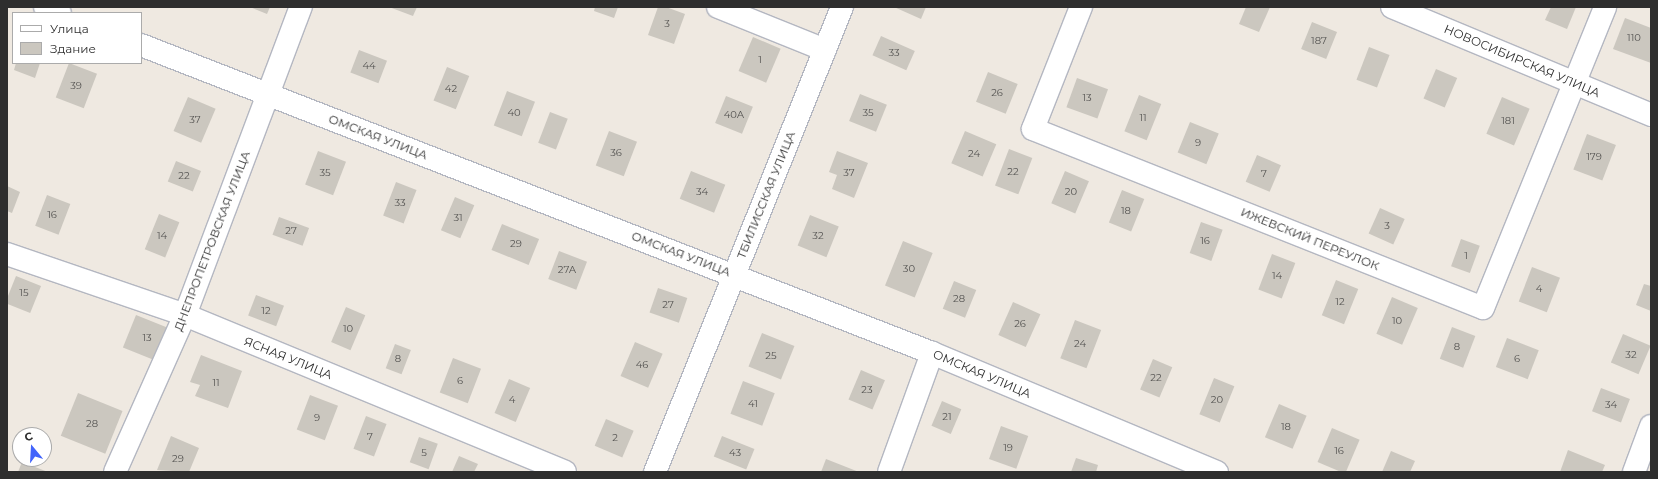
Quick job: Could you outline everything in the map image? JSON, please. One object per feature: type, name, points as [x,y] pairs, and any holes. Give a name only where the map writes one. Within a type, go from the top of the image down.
[{"type":"street","points":[[45,7],[58,12]]},
{"type":"street","name":"ДНЕПРОПЕТРОВСКАЯ УЛИЦА","points":[[115,472],[185,315],[270,95],[301,7]]},
{"type":"street","points":[[718,7],[825,50]]},
{"type":"street","name":"ТБИЛИССКАЯ УЛИЦА","points":[[655,472],[733,274],[842,7]]},
{"type":"street","name":"ИЖЕВСКИЙ ПЕРЕУЛОК","points":[[1081,7],[1033,129],[1483,308],[1574,84]]},
{"type":"street","name":"НОВОСИБИРСКАЯ УЛИЦА","points":[[1392,7],[1651,115]]},
{"type":"street","points":[[1574,84],[1605,7]]},
{"type":"street","name":"ОМСКАЯ УЛИЦА","points":[[142,45],[733,274],[932,353],[1217,472]]},
{"type":"street","name":"ЯСНАЯ УЛИЦА","points":[[7,254],[185,315],[565,472]]},
{"type":"street","points":[[889,472],[932,353]]},
{"type":"street","points":[[1634,472],[1651,426]]},
{"type":"building","points":[[250,7],[270,7],[267,14]]},
{"type":"building","points":[[389,7],[417,7],[413,16]]},
{"type":"building","points":[[595,7],[618,7],[614,18],[594,11]]},
{"type":"building","points":[[658,7],[666,7],[685,14],[674,44],[648,35]]},
{"type":"building","points":[[894,7],[926,7],[921,19]]},
{"type":"building","points":[[1246,7],[1270,7],[1259,32],[1239,24]]},
{"type":"building","points":[[1551,7],[1576,7],[1567,29],[1545,20]]},
{"type":"building","points":[[1625,18],[1651,28],[1651,63],[1613,49]]},
{"type":"building","points":[[1312,22],[1337,32],[1326,59],[1301,49]]},
{"type":"building","points":[[881,36],[915,51],[906,70],[872,55]]},
{"type":"building","points":[[753,37],[781,49],[766,83],[739,71]]},
{"type":"building","points":[[1369,47],[1390,55],[1377,88],[1356,80]]},
{"type":"building","points":[[359,50],[387,61],[378,83],[350,72]]},
{"type":"building","points":[[16,64],[40,64],[35,78],[14,70]]},
{"type":"building","points":[[69,64],[97,74],[84,108],[56,98]]},
{"type":"building","points":[[447,67],[469,76],[456,109],[434,100]]},
{"type":"building","points":[[1436,69],[1457,78],[1445,107],[1423,98]]},
{"type":"building","points":[[988,72],[1018,84],[1006,114],[976,102]]},
{"type":"building","points":[[1077,78],[1108,89],[1097,118],[1066,107]]},
{"type":"building","points":[[507,91],[535,102],[522,136],[494,126]]},
{"type":"building","points":[[860,94],[887,105],[876,132],[849,121]]},
{"type":"building","points":[[1139,95],[1161,104],[1147,140],[1124,131]]},
{"type":"building","points":[[726,96],[753,107],[742,134],[715,123]]},
{"type":"building","points":[[188,97],[216,109],[201,143],[174,131]]},
{"type":"building","points":[[1502,97],[1530,109],[1514,146],[1486,134]]},
{"type":"building","points":[[550,112],[568,119],[556,150],[538,143]]},
{"type":"building","points":[[1190,122],[1219,134],[1206,164],[1178,153]]},
{"type":"building","points":[[609,131],[637,142],[624,176],[596,166]]},
{"type":"building","points":[[965,131],[996,144],[983,177],[951,163]]},
{"type":"building","points":[[1587,134],[1616,145],[1602,181],[1573,169]]},
{"type":"building","points":[[1009,149],[1032,158],[1018,194],[995,185]]},
{"type":"building","points":[[318,151],[346,162],[333,195],[305,185]]},
{"type":"building","points":[[837,151],[868,163],[854,198],[832,189],[837,175],[829,172]]},
{"type":"building","points":[[1257,155],[1281,165],[1270,192],[1246,182]]},
{"type":"building","points":[[176,161],[201,171],[193,192],[168,181]]},
{"type":"building","points":[[691,171],[725,185],[714,213],[680,199]]},
{"type":"building","points":[[1065,171],[1089,181],[1075,213],[1051,203]]},
{"type":"building","points":[[396,182],[417,190],[404,223],[383,216]]},
{"type":"building","points":[[7,186],[20,192],[12,213],[7,211]]},
{"type":"building","points":[[1122,190],[1144,199],[1131,231],[1109,222]]},
{"type":"building","points":[[47,195],[70,204],[59,235],[35,226]]},
{"type":"building","points":[[455,197],[474,205],[460,238],[441,230]]},
{"type":"building","points":[[1380,208],[1405,219],[1393,245],[1369,234]]},
{"type":"building","points":[[159,214],[179,222],[165,257],[145,249]]},
{"type":"building","points":[[810,215],[839,227],[826,257],[798,246]]},
{"type":"building","points":[[279,217],[309,228],[303,246],[273,235]]},
{"type":"building","points":[[1201,222],[1223,230],[1211,261],[1190,253]]},
{"type":"building","points":[[502,224],[539,239],[529,265],[492,250]]},
{"type":"building","points":[[1461,239],[1480,246],[1470,273],[1451,266]]},
{"type":"building","points":[[903,241],[933,253],[915,297],[885,286]]},
{"type":"building","points":[[559,251],[587,262],[576,290],[548,279]]},
{"type":"building","points":[[1272,254],[1295,263],[1282,298],[1258,289]]},
{"type":"building","points":[[1532,267],[1560,278],[1547,312],[1519,302]]},
{"type":"building","points":[[16,276],[41,286],[30,313],[7,304],[7,298]]},
{"type":"building","points":[[1336,280],[1358,289],[1344,324],[1322,315]]},
{"type":"building","points":[[954,281],[976,290],[965,318],[943,309]]},
{"type":"building","points":[[1644,284],[1651,286],[1651,311],[1636,305]]},
{"type":"building","points":[[658,288],[687,298],[679,323],[650,313]]},
{"type":"building","points":[[256,295],[284,306],[276,326],[248,316]]},
{"type":"building","points":[[1392,297],[1418,308],[1402,345],[1376,334]]},
{"type":"building","points":[[1013,302],[1040,314],[1026,347],[998,335]]},
{"type":"building","points":[[346,307],[365,315],[350,350],[331,342]]},
{"type":"building","points":[[136,315],[170,329],[157,361],[123,347]]},
{"type":"building","points":[[1075,320],[1101,330],[1086,368],[1060,358]]},
{"type":"building","points":[[1452,327],[1475,336],[1463,368],[1440,359]]},
{"type":"building","points":[[762,333],[794,346],[781,379],[749,366]]},
{"type":"building","points":[[1623,334],[1651,346],[1639,374],[1611,363]]},
{"type":"building","points":[[1507,338],[1539,350],[1528,379],[1496,367]]},
{"type":"building","points":[[635,342],[663,354],[648,388],[621,376]]},
{"type":"building","points":[[395,344],[411,350],[402,374],[386,368]]},
{"type":"building","points":[[201,355],[242,371],[228,408],[195,396],[200,385],[190,382]]},
{"type":"building","points":[[453,358],[481,369],[468,403],[440,393]]},
{"type":"building","points":[[1153,359],[1172,367],[1159,398],[1140,389]]},
{"type":"building","points":[[861,370],[885,380],[872,410],[848,399]]},
{"type":"building","points":[[1214,378],[1234,386],[1220,422],[1199,414]]},
{"type":"building","points":[[509,379],[530,388],[516,422],[495,413]]},
{"type":"building","points":[[743,381],[775,393],[762,426],[730,414]]},
{"type":"building","points":[[1601,388],[1630,399],[1621,422],[1592,411]]},
{"type":"building","points":[[78,393],[123,411],[105,454],[61,436]]},
{"type":"building","points":[[310,395],[338,406],[325,440],[297,430]]},
{"type":"building","points":[[942,401],[961,409],[951,434],[931,426]]},
{"type":"building","points":[[1279,404],[1307,416],[1293,449],[1265,437]]},
{"type":"building","points":[[366,416],[387,424],[374,457],[353,449]]},
{"type":"building","points":[[606,419],[634,431],[622,457],[595,446]]},
{"type":"building","points":[[1001,426],[1028,436],[1016,469],[989,459]]},
{"type":"building","points":[[1332,428],[1360,440],[1346,472],[1341,472],[1318,462]]},
{"type":"building","points":[[171,436],[199,448],[189,472],[157,470]]},
{"type":"building","points":[[722,436],[754,449],[746,470],[714,456]]},
{"type":"building","points":[[419,437],[438,444],[429,469],[410,462]]},
{"type":"building","points":[[1568,450],[1605,465],[1602,472],[1560,472]]},
{"type":"building","points":[[1391,451],[1415,461],[1410,472],[1382,472]]},
{"type":"building","points":[[459,456],[478,464],[474,472],[452,472]]},
{"type":"building","points":[[1076,458],[1098,465],[1096,472],[1071,472]]},
{"type":"building","points":[[826,459],[859,472],[821,472]]},
{"type":"building","points":[[20,467],[35,467],[48,472],[18,472]]}]
